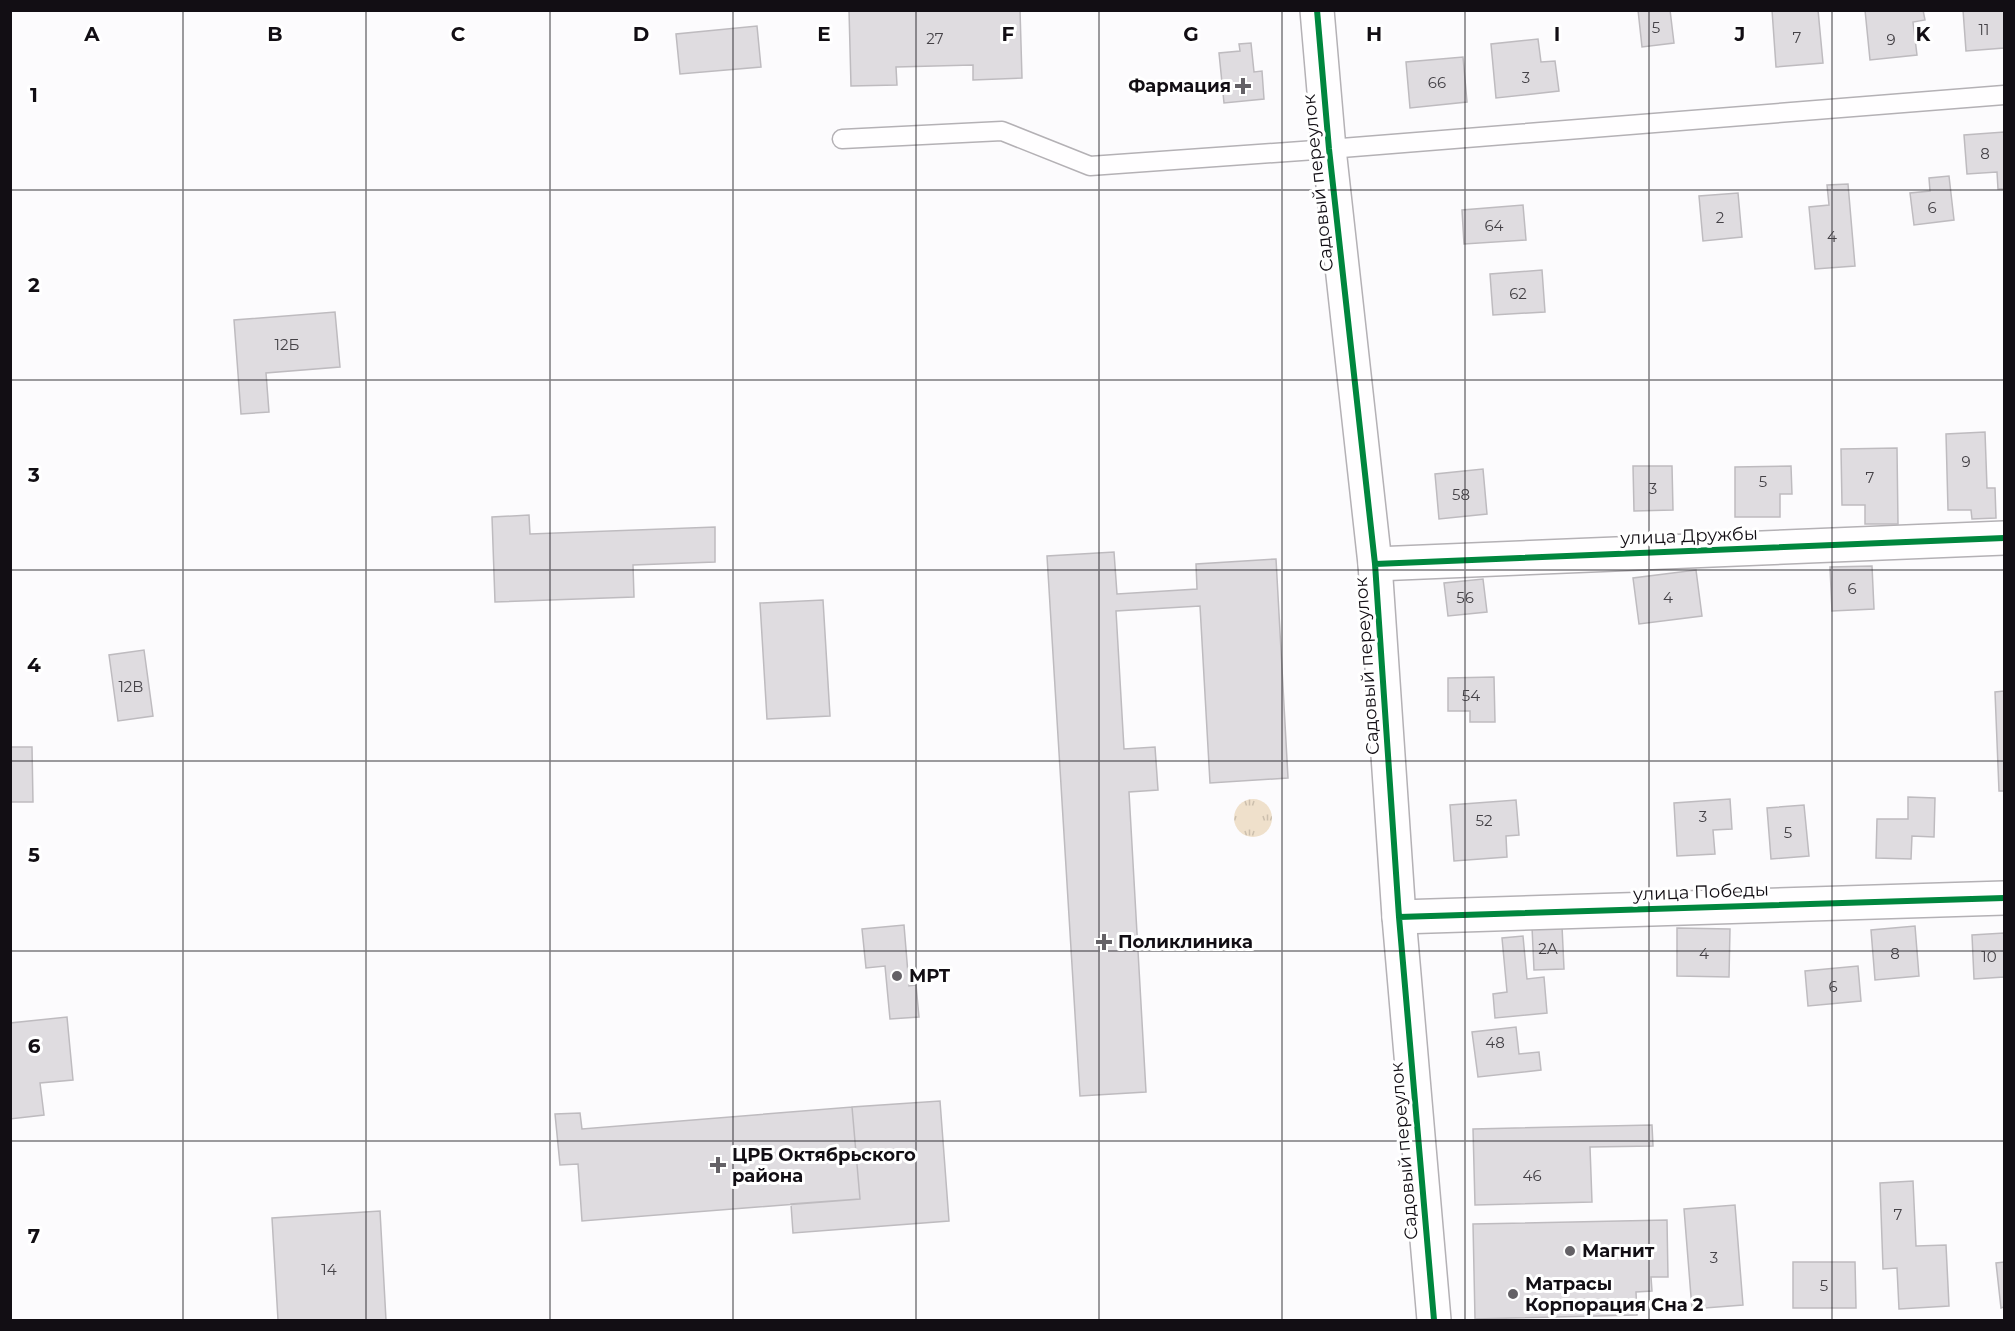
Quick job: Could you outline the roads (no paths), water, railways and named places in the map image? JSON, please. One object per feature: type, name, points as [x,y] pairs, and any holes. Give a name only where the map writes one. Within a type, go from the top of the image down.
[{"type":"street","name":"Садовый переулок","points":[[1317,10],[1329,149],[1375,564],[1398,917],[1434,1320]]},
{"type":"street","name":"улица Дружбы","points":[[1375,564],[2004,538]]},
{"type":"street","name":"улица Победы","points":[[1398,917],[2004,898]]},
{"type":"lane","points":[[842,139],[1002,131],[1090,166],[2004,95]]},
{"type":"place","name":"Фармация","points":[[1243,86]]},
{"type":"place","name":"Поликлиника","points":[[1104,942]]},
{"type":"place","name":"МРТ","points":[[897,976]]},
{"type":"place","name":"ЦРБ Октябрьского района","points":[[718,1165]]},
{"type":"place","name":"Магнит","points":[[1570,1251]]},
{"type":"place","name":"Матрасы Корпорация Сна 2","points":[[1513,1294]]}]
